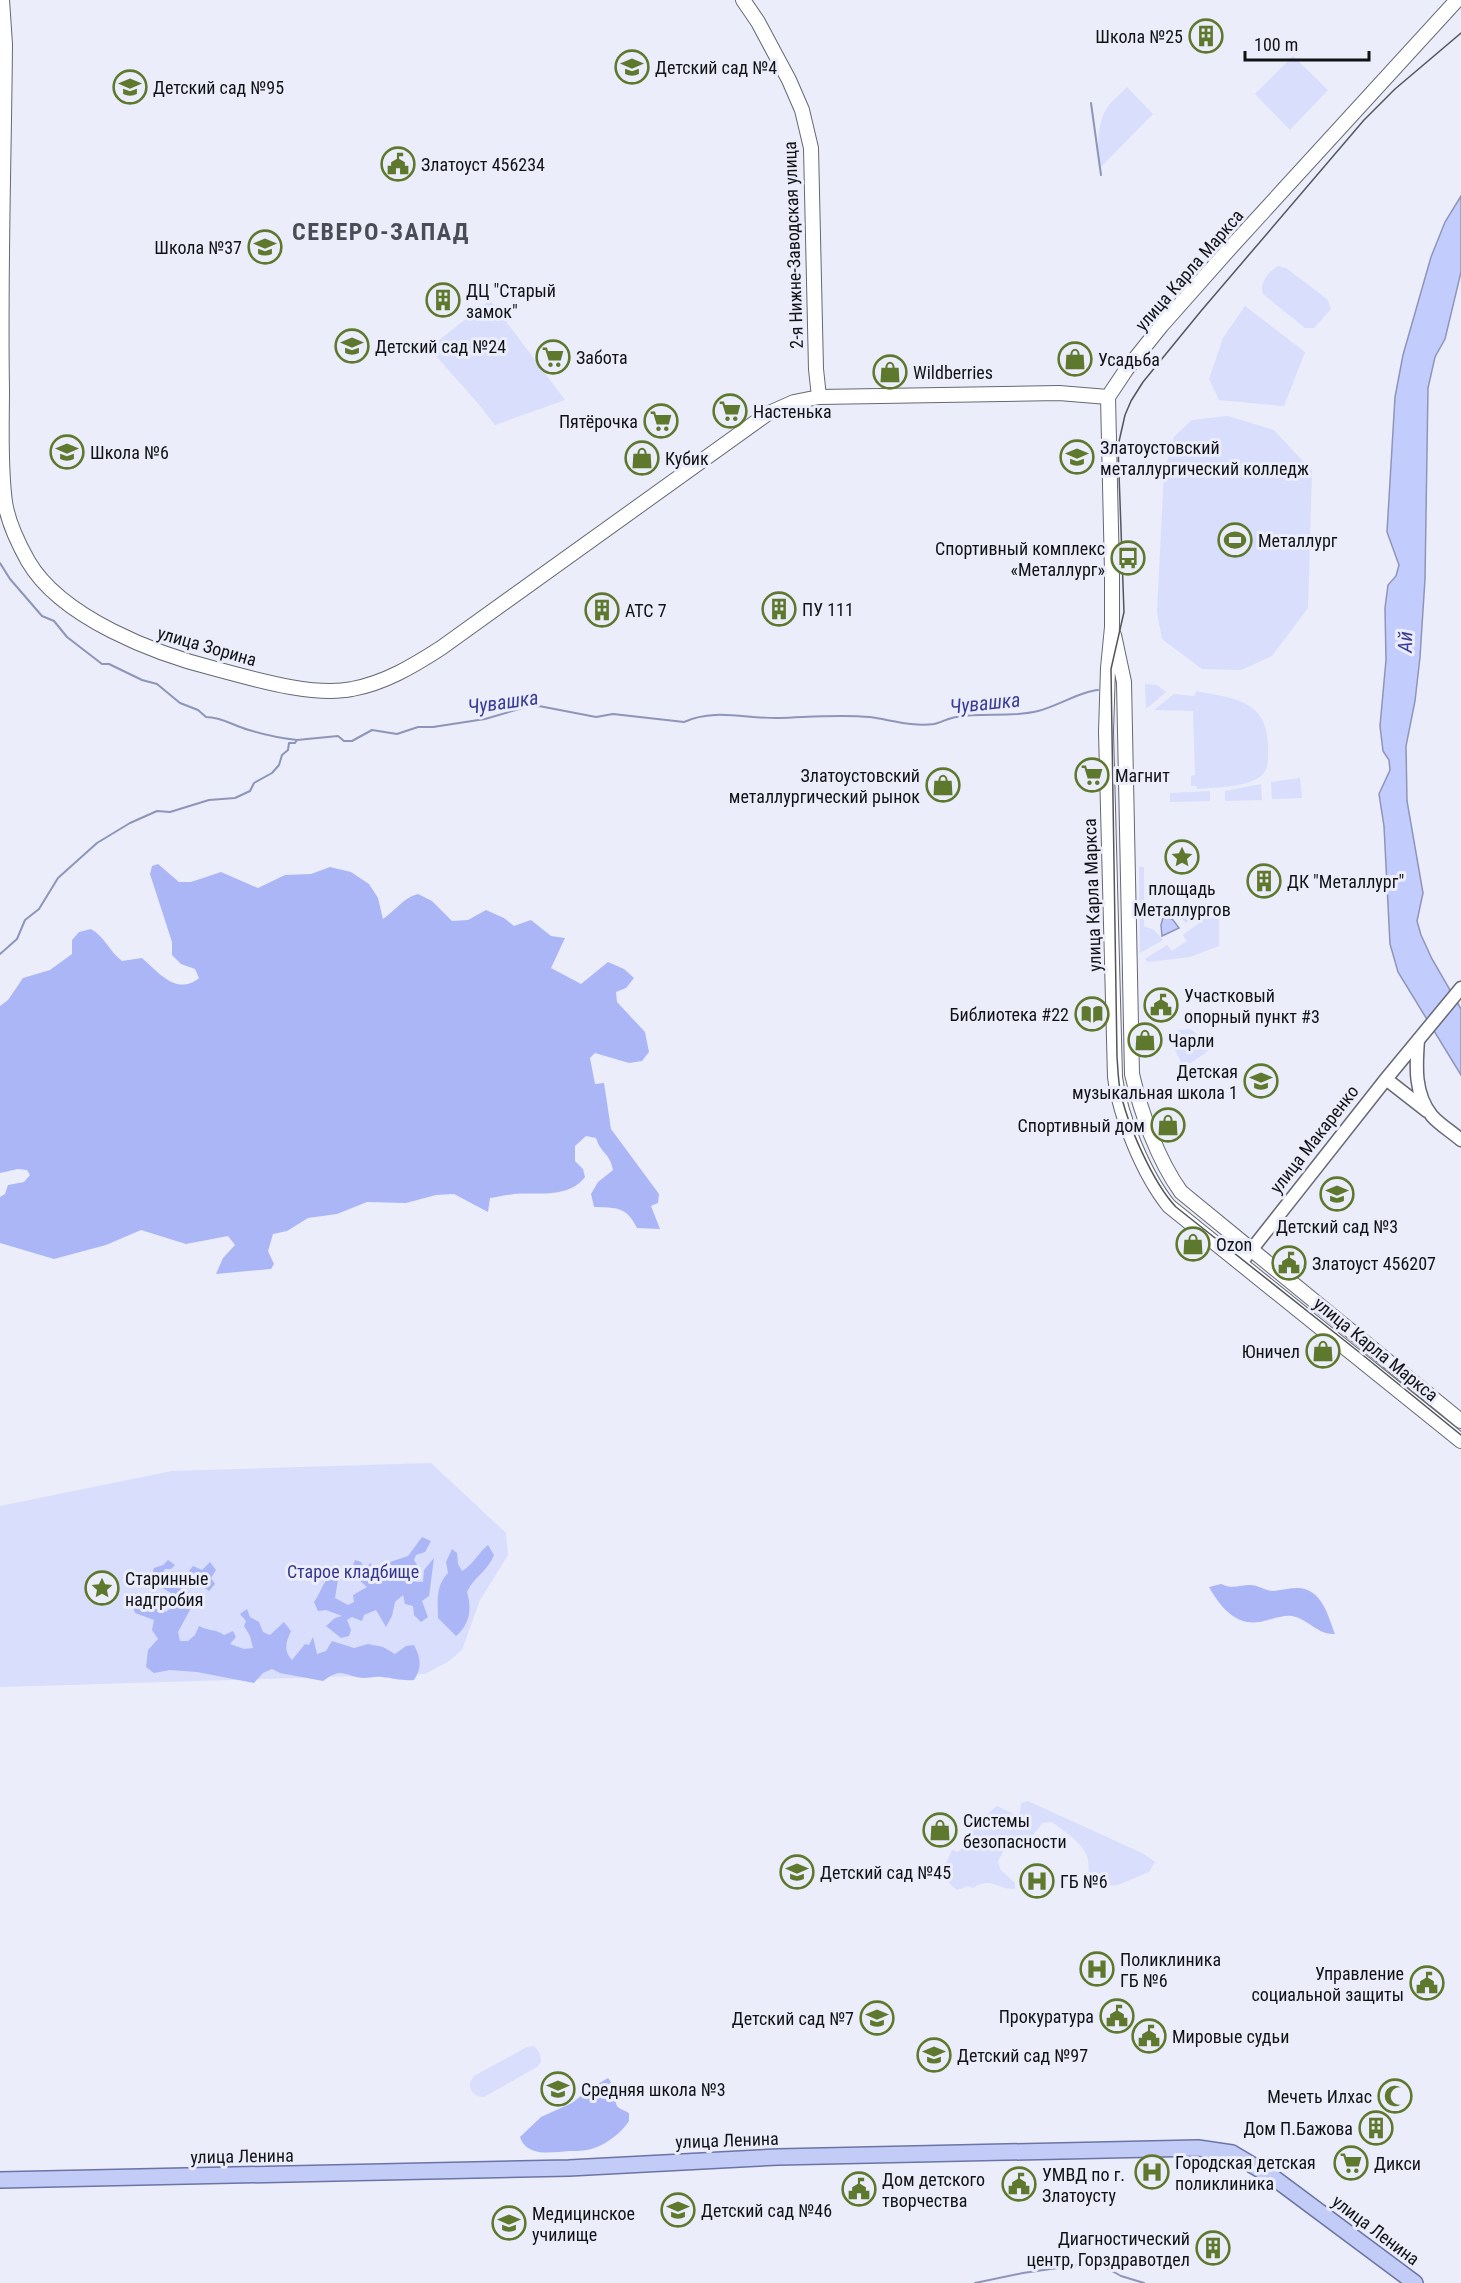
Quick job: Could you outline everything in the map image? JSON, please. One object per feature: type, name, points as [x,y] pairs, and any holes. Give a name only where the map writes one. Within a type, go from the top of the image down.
[{"type":"main road","name":"улица Зорина","points":[[2,0],[5,44],[0,334],[3,471],[5,501],[10,525],[35,571],[68,603],[96,622],[157,652],[253,679],[322,691],[351,689],[406,671],[767,414],[794,402],[819,397],[1059,393],[1108,397]]},
{"type":"main road","name":"2-я Нижне-Заводская улица","points":[[743,0],[758,22],[789,80],[802,110],[811,148],[816,369],[819,397]]},
{"type":"main road","name":"улица Карла Маркса","points":[[1456,0],[1178,307],[1126,370],[1108,397],[1112,627],[1106,732],[1117,1092],[1148,1176],[1169,1206],[1461,1441]]},
{"type":"main road","name":"улица Карла Маркса","points":[[1112,627],[1124,682],[1132,1074],[1138,1097],[1169,1175],[1181,1192],[1461,1421]]},
{"type":"main road","name":"улица Ленина","points":[[0,2180],[493,2170],[778,2157],[1198,2148],[1232,2153],[1252,2164],[1414,2283]]},
{"type":"street","name":"улица Макаренко","points":[[1241,1263],[1400,1060],[1461,988]]},
{"type":"street","points":[[1421,1037],[1417,1078],[1421,1097],[1432,1116]]},
{"type":"street","points":[[1386,1078],[1461,1140]]},
{"type":"green space","points":[[1293,56],[1328,90],[1290,130],[1255,94]]},
{"type":"green space","points":[[1127,87],[1153,114],[1100,168],[1098,146],[1101,121],[1109,105]]},
{"type":"green space","points":[[1278,266],[1286,268],[1327,299],[1331,309],[1314,328],[1305,328],[1263,294],[1264,281],[1268,274]]},
{"type":"green space","points":[[490,300],[565,400],[495,425],[429,348]]},
{"type":"green space","points":[[1245,306],[1305,352],[1284,406],[1219,400],[1209,379],[1223,338]]},
{"type":"green space","name":"Металлург","points":[[1228,416],[1274,430],[1312,471],[1308,608],[1272,656],[1241,670],[1202,669],[1162,639],[1157,612],[1164,473],[1174,437],[1192,420]]},
{"type":"green space","points":[[1145,684],[1157,685],[1166,692],[1146,709]]},
{"type":"green space","points":[[1196,691],[1237,700],[1256,711],[1267,733],[1268,764],[1261,776],[1247,783],[1230,786],[1197,789],[1197,786],[1191,786],[1191,776],[1195,775],[1193,711],[1154,710],[1174,694],[1195,696]]},
{"type":"green space","points":[[1300,778],[1302,798],[1272,799],[1271,782]]},
{"type":"green space","points":[[1261,784],[1262,800],[1225,801],[1225,791]]},
{"type":"green space","points":[[1210,791],[1210,801],[1170,802],[1170,793]]},
{"type":"green space","points":[[1139,867],[1144,867],[1144,926],[1154,930],[1163,940],[1140,953]]},
{"type":"green space","points":[[1212,903],[1186,923],[1168,905]]},
{"type":"green space","points":[[1219,908],[1219,946],[1190,957],[1148,962],[1145,959],[1167,945],[1172,951],[1187,941],[1183,935]]},
{"type":"green space","points":[[1190,1029],[1203,1039],[1208,1051],[1183,1066],[1174,1048],[1178,1030]]},
{"type":"green space","name":"Старое кладбище","points":[[431,1463],[506,1533],[508,1555],[480,1600],[462,1650],[449,1661],[425,1674],[0,1687],[0,1506],[172,1471]]},
{"type":"green space","points":[[1028,1801],[1144,1854],[1155,1862],[1149,1872],[1118,1885],[1105,1886],[1091,1879],[1086,1854],[1079,1844],[1052,1822],[1042,1823],[1027,1839],[1007,1845],[998,1861],[1000,1869],[1015,1883],[1015,1889],[984,1883],[973,1888],[968,1886],[957,1890],[950,1884],[942,1873],[952,1850],[958,1852],[964,1846],[973,1826],[997,1806],[1018,1816],[1021,1803]]},
{"type":"green space","points":[[534,2046],[541,2057],[541,2062],[537,2067],[484,2097],[473,2093],[470,2082],[474,2076],[527,2047]]},
{"type":"shaded area","points":[[158,864],[179,882],[191,882],[221,872],[258,888],[285,875],[311,874],[330,867],[351,872],[369,884],[378,898],[383,919],[404,901],[418,894],[432,901],[452,921],[468,920],[486,910],[504,918],[514,926],[531,920],[551,936],[565,938],[551,968],[581,984],[608,962],[624,969],[634,978],[626,988],[616,992],[617,1002],[645,1032],[649,1052],[642,1061],[629,1063],[595,1053],[590,1058],[595,1084],[604,1083],[611,1129],[659,1194],[658,1203],[651,1206],[660,1229],[637,1228],[625,1212],[594,1207],[591,1194],[598,1182],[613,1170],[610,1160],[596,1138],[586,1136],[575,1146],[575,1161],[583,1169],[585,1177],[570,1189],[561,1192],[514,1194],[490,1198],[488,1212],[454,1194],[436,1195],[406,1203],[367,1202],[337,1214],[308,1218],[287,1231],[273,1234],[268,1251],[274,1264],[271,1269],[216,1274],[223,1258],[235,1245],[228,1236],[186,1244],[141,1230],[106,1245],[54,1259],[0,1243],[0,1197],[5,1194],[8,1185],[24,1182],[30,1175],[27,1170],[18,1169],[0,1173],[0,1006],[8,1000],[23,978],[50,970],[72,954],[72,940],[79,932],[91,929],[122,961],[142,958],[162,976],[176,984],[191,983],[199,978],[195,969],[181,964],[172,955],[172,942],[150,874],[152,866]]},
{"type":"shaded area","points":[[422,1537],[431,1541],[425,1552],[416,1555],[414,1560],[417,1565],[406,1565],[402,1581],[423,1582],[424,1570],[434,1558],[429,1596],[422,1601],[428,1617],[421,1622],[414,1615],[413,1606],[405,1604],[403,1595],[395,1602],[392,1616],[386,1627],[376,1610],[364,1615],[362,1621],[352,1617],[347,1620],[351,1630],[349,1636],[341,1638],[326,1626],[335,1618],[342,1616],[326,1610],[318,1611],[314,1602],[329,1577],[338,1580],[335,1598],[348,1605],[354,1602],[353,1595],[367,1587],[358,1579],[360,1572],[353,1565],[355,1560],[361,1562],[364,1568],[371,1563],[374,1574],[381,1573],[384,1564],[408,1556]]},
{"type":"shaded area","points":[[488,1545],[494,1555],[467,1592],[469,1616],[456,1636],[438,1618],[439,1589],[448,1573],[446,1562],[452,1549],[457,1553],[458,1564],[462,1571]]},
{"type":"shaded area","points":[[168,1560],[175,1565],[171,1569],[165,1569],[161,1576],[189,1593],[191,1608],[178,1632],[180,1641],[188,1641],[195,1635],[199,1626],[224,1635],[233,1631],[236,1637],[230,1644],[244,1649],[253,1648],[244,1626],[246,1621],[240,1614],[247,1609],[250,1617],[259,1622],[263,1632],[270,1635],[284,1622],[291,1631],[286,1646],[287,1653],[292,1660],[305,1644],[309,1645],[313,1637],[317,1654],[326,1651],[332,1641],[354,1648],[368,1644],[383,1647],[395,1654],[406,1646],[414,1645],[420,1663],[417,1676],[414,1680],[405,1680],[363,1678],[339,1673],[323,1681],[280,1673],[272,1669],[263,1673],[254,1683],[197,1672],[170,1670],[154,1673],[146,1667],[148,1650],[158,1639],[152,1630],[154,1620],[135,1613],[131,1601],[136,1593],[139,1596],[140,1605],[146,1607],[146,1600],[153,1593],[166,1612],[173,1606],[174,1595],[151,1577],[154,1568],[163,1565]]},
{"type":"shaded area","points":[[210,1562],[216,1570],[211,1578],[215,1584],[209,1591],[201,1580],[189,1571],[193,1566],[202,1570]]},
{"type":"shaded area","points":[[1221,1584],[1231,1587],[1252,1585],[1274,1591],[1306,1589],[1323,1604],[1335,1634],[1318,1630],[1292,1616],[1254,1622],[1238,1619],[1225,1609],[1209,1587]]},
{"type":"shaded area","points":[[608,2078],[613,2087],[617,2106],[629,2113],[629,2121],[615,2136],[597,2147],[580,2151],[548,2153],[534,2151],[523,2144],[520,2137],[541,2117],[572,2103]]},
{"type":"water","name":"Ай","points":[[1461,196],[1461,272],[1445,339],[1435,357],[1428,388],[1425,579],[1415,701],[1406,746],[1407,801],[1423,893],[1417,921],[1432,959],[1461,1009],[1461,1075],[1398,972],[1390,944],[1384,826],[1379,794],[1390,770],[1389,760],[1383,751],[1380,726],[1386,660],[1385,608],[1388,585],[1396,576],[1399,565],[1387,532],[1395,397],[1403,355],[1431,257],[1445,222]]},
{"type":"water","points":[[1164,914],[1179,928],[1162,936],[1161,925]]},
{"type":"waterway","points":[[1091,103],[1101,175]]},
{"type":"waterway","points":[[0,563],[10,579],[42,616],[54,621],[67,637],[102,664],[109,664],[142,680],[157,684],[180,703],[198,710],[206,717],[223,720],[261,733],[297,740]]},
{"type":"waterway","name":"Чувашка","points":[[0,954],[17,939],[25,920],[39,909],[58,878],[97,843],[130,823],[157,811],[170,812],[209,800],[235,798],[250,791],[254,783],[272,773],[279,765],[282,755],[288,750],[289,743],[295,743],[297,740],[338,736],[344,741],[352,741],[372,730],[397,734],[418,727],[485,719],[526,707],[539,706],[596,717],[613,714],[684,722],[719,715],[767,718],[847,716],[926,725],[966,716],[1028,713],[1046,709],[1084,693],[1098,690]]},
{"type":"waterway","points":[[975,2283],[1085,2264],[1103,2266],[1121,2276],[1144,2283]]},
{"type":"tram line","points":[[1461,33],[1395,89],[1364,120],[1201,311],[1143,382],[1131,401],[1125,415],[1118,446],[1124,612],[1111,669],[1117,1057],[1123,1103],[1142,1151],[1158,1183],[1176,1207],[1461,1435]]},
{"type":"place","name":"Школа №25","points":[[1206,36]]},
{"type":"place","name":"Детский сад №4","points":[[632,67]]},
{"type":"place","name":"Детский сад №95","points":[[130,87]]},
{"type":"place","name":"Златоуст 456234","points":[[398,164]]},
{"type":"place","name":"Школа №37","points":[[265,247]]},
{"type":"place","name":"ДЦ \"Старый замок\"","points":[[443,300]]},
{"type":"place","name":"Детский сад №24","points":[[352,346]]},
{"type":"place","name":"Забота","points":[[553,357]]},
{"type":"place","name":"Усадьба","points":[[1075,359]]},
{"type":"place","name":"Wildberries","points":[[890,372]]},
{"type":"place","name":"Настенька","points":[[730,411]]},
{"type":"place","name":"Пятёрочка","points":[[661,421]]},
{"type":"place","name":"Школа №6","points":[[67,452]]},
{"type":"place","name":"Златоустовский металлургический колледж","points":[[1077,457]]},
{"type":"place","name":"Кубик","points":[[642,458]]},
{"type":"place","name":"Металлург","points":[[1235,540]]},
{"type":"place","name":"Спортивный комплекс «Металлург»","points":[[1128,558]]},
{"type":"place","name":"ПУ 111","points":[[779,609]]},
{"type":"place","name":"АТС 7","points":[[602,610]]},
{"type":"place","name":"Магнит","points":[[1092,775]]},
{"type":"place","name":"Златоустовский металлургический рынок","points":[[943,785]]},
{"type":"place","name":"площадь Металлургов","points":[[1182,857]]},
{"type":"place","name":"ДК \"Металлург\"","points":[[1264,881]]},
{"type":"place","name":"Участковый опорный пункт #3","points":[[1161,1005]]},
{"type":"place","name":"Библиотека #22","points":[[1092,1014]]},
{"type":"place","name":"Чарли","points":[[1145,1040]]},
{"type":"place","name":"Детская музыкальная школа 1","points":[[1261,1081]]},
{"type":"place","name":"Спортивный дом","points":[[1168,1125]]},
{"type":"place","name":"Детский сад №3","points":[[1337,1194]]},
{"type":"place","name":"Ozon","points":[[1193,1244]]},
{"type":"place","name":"Златоуст 456207","points":[[1289,1263]]},
{"type":"place","name":"Юничел","points":[[1323,1351]]},
{"type":"place","name":"Старинные надгробия","points":[[102,1588]]},
{"type":"place","name":"Системы безопасности","points":[[940,1830]]},
{"type":"place","name":"Детский сад №45","points":[[797,1872]]},
{"type":"place","name":"ГБ №6","points":[[1037,1881]]},
{"type":"place","name":"Поликлиника ГБ №6","points":[[1097,1969]]},
{"type":"place","name":"Управление социальной защиты","points":[[1427,1983]]},
{"type":"place","name":"Прокуратура","points":[[1117,2016]]},
{"type":"place","name":"Детский сад №7","points":[[877,2018]]},
{"type":"place","name":"Мировые судьи","points":[[1149,2036]]},
{"type":"place","name":"Детский сад №97","points":[[934,2055]]},
{"type":"place","name":"Средняя школа №3","points":[[558,2089]]},
{"type":"place","name":"Мечеть Илхас","points":[[1395,2096]]},
{"type":"place","name":"Дом П.Бажова","points":[[1376,2128]]},
{"type":"place","name":"Дикси","points":[[1351,2163]]},
{"type":"place","name":"Городская детская поликлиника","points":[[1152,2172]]},
{"type":"place","name":"УМВД по г. Златоусту","points":[[1019,2184]]},
{"type":"place","name":"Дом детского творчества","points":[[859,2189]]},
{"type":"place","name":"Детский сад №46","points":[[678,2210]]},
{"type":"place","name":"Медицинское училище","points":[[509,2223]]},
{"type":"place","name":"Диагностический центр, Горздравотдел","points":[[1213,2248]]},
{"type":"district","name":"СЕВЕРО-ЗАПАД","points":[[381,232]]}]
